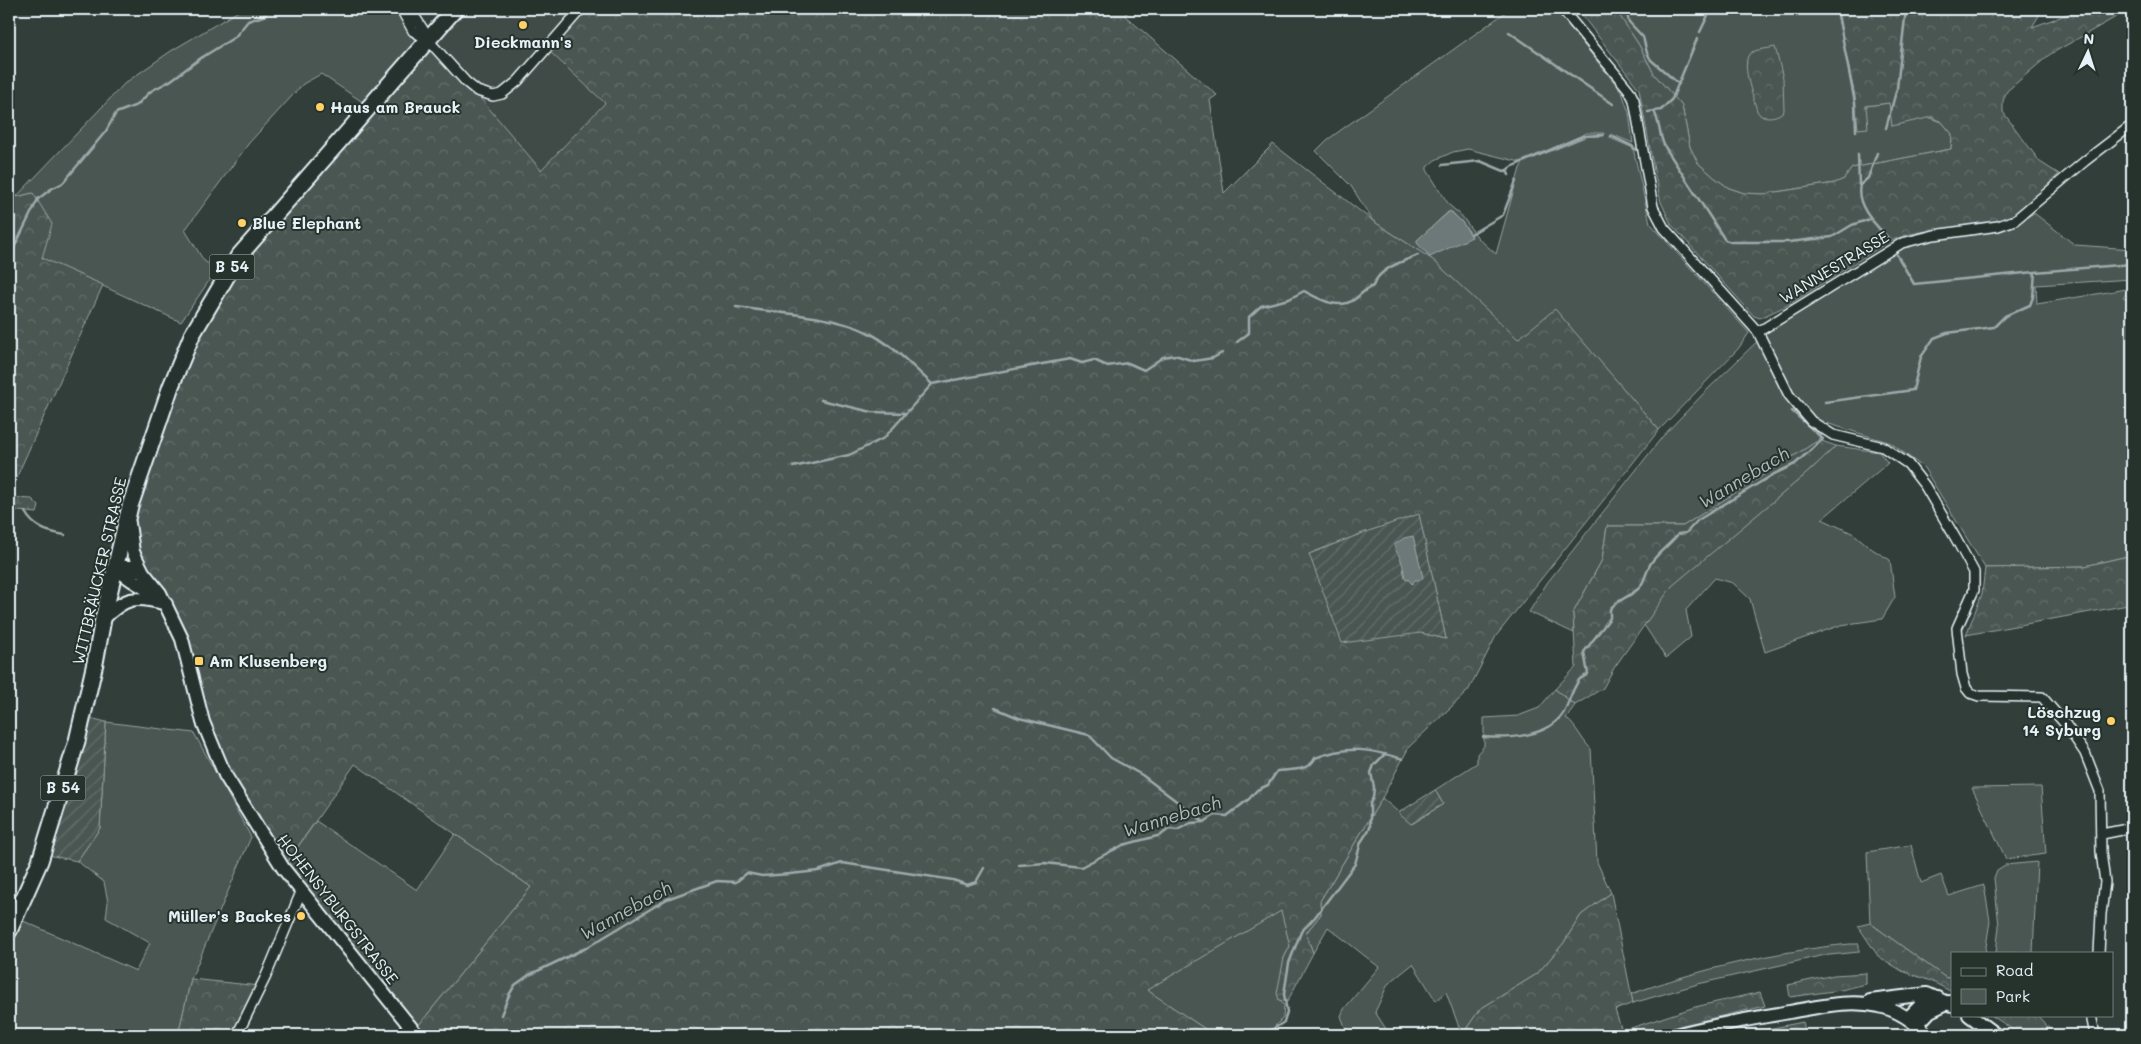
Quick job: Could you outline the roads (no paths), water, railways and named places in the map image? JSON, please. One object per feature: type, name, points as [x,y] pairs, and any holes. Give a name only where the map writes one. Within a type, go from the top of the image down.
[{"type":"main road","name":"WITTBRÄUCKER STRASSE","points":[[9,931],[40,860],[77,741],[130,506],[171,386],[192,335],[238,257],[455,9]]},
{"type":"main road","name":"B 54","points":[[130,506],[131,543],[137,563],[143,572]]},
{"type":"main road","points":[[116,567],[130,567],[143,572]]},
{"type":"main road","name":"HOHENSYBURGSTRASSE","points":[[116,567],[124,576],[144,586],[166,604]]},
{"type":"main road","name":"HOHENSYBURGSTRASSE","points":[[143,572],[154,584],[166,604],[182,639],[203,722],[216,755],[262,836],[301,892],[417,1035]]},
{"type":"main road","points":[[103,619],[128,599],[149,599],[166,604]]},
{"type":"main road","points":[[1676,1035],[1832,1004],[1861,1003],[1927,994],[1947,1002]]},
{"type":"main road","points":[[1912,1022],[1924,1002],[1947,1002]]},
{"type":"main road","points":[[1861,1003],[1881,1006],[1912,1022],[1928,1035]]},
{"type":"main road","points":[[1970,1016],[1996,1035]]},
{"type":"street","points":[[401,9],[413,31],[428,40],[466,82],[477,91],[493,96],[502,94],[518,81],[581,9]]},
{"type":"street","points":[[410,9],[428,40]]},
{"type":"street","points":[[1562,9],[1621,79],[1631,95],[1653,207],[1664,228],[1758,332],[1789,395],[1811,422],[1833,435],[1883,447],[1908,464],[1925,486],[1974,572],[1974,590],[1956,628],[1962,674],[1966,688],[1970,693],[1979,696],[2039,696],[2048,702],[2066,725],[2088,759],[2100,791],[2105,894],[2100,914],[2099,952]]},
{"type":"street","name":"WANNESTRASSE","points":[[1758,332],[1902,243],[1934,235],[1998,226],[2015,220],[2085,161],[2132,125]]},
{"type":"street","points":[[2102,834],[2132,828]]},
{"type":"street","points":[[237,1035],[266,976],[301,892]]},
{"type":"street","points":[[2092,1016],[2096,1035]]},
{"type":"waterway","points":[[1626,9],[1629,22],[1643,37],[1651,60],[1679,84]]},
{"type":"waterway","points":[[1700,32],[1711,9]]},
{"type":"waterway","points":[[1837,9],[1855,103],[1856,131]]},
{"type":"waterway","points":[[1886,128],[1897,88],[1906,9]]},
{"type":"waterway","points":[[9,258],[38,199],[63,183],[106,131],[116,113],[137,105],[151,91],[170,81],[201,58],[235,37],[248,21],[266,15]]},
{"type":"waterway","points":[[1509,32],[1613,104]]},
{"type":"waterway","points":[[1648,112],[1661,110],[1672,99],[1697,39]]},
{"type":"waterway","points":[[1654,111],[1665,147],[1725,240],[1731,242],[1789,242],[1832,237],[1852,225],[1870,219]]},
{"type":"waterway","points":[[1509,175],[1507,170],[1511,167],[1583,136],[1603,135]]},
{"type":"waterway","points":[[1611,136],[1632,146],[1636,150]]},
{"type":"waterway","points":[[1877,153],[1868,178],[1860,185],[1859,193],[1868,215],[1889,239]]},
{"type":"waterway","points":[[1858,154],[1859,185]]},
{"type":"waterway","points":[[1442,165],[1480,161],[1504,171],[1507,170]]},
{"type":"waterway","points":[[1471,234],[1503,215],[1516,181]]},
{"type":"waterway","points":[[1237,342],[1249,333],[1249,317],[1261,306],[1289,299],[1304,291],[1336,304],[1349,302],[1373,286],[1380,275],[1386,270],[1418,255]]},
{"type":"waterway","points":[[1897,255],[1914,284],[2035,272]]},
{"type":"waterway","name":"Wannebach","points":[[1825,402],[1913,390],[1921,357],[1934,338],[1947,333],[1994,327],[2005,316],[2030,305],[2033,297],[2035,272],[2132,264]]},
{"type":"waterway","points":[[736,307],[803,315],[853,326],[884,342],[932,384]]},
{"type":"waterway","points":[[932,384],[1070,359],[1082,363],[1094,360],[1107,366],[1128,363],[1144,370],[1163,357],[1175,355],[1194,361],[1213,358],[1222,353]]},
{"type":"waterway","points":[[793,467],[849,455],[884,438],[932,384]]},
{"type":"waterway","points":[[821,400],[872,412],[905,413]]},
{"type":"waterway","name":"Wannebach","points":[[1483,737],[1528,735],[1549,727],[1557,720],[1564,712],[1579,680],[1588,674],[1584,652],[1610,618],[1610,609],[1639,588],[1657,555],[1678,534],[1686,533],[1698,520],[1774,474],[1795,464],[1823,439],[1792,411]]},
{"type":"waterway","points":[[25,512],[37,526],[65,535]]},
{"type":"waterway","points":[[995,708],[1019,718],[1089,735],[1111,758],[1142,775],[1204,822]]},
{"type":"waterway","name":"Wannebach","points":[[1019,865],[1045,863],[1081,867],[1123,845],[1161,835],[1169,829],[1177,830],[1191,823],[1204,822],[1215,815],[1227,816],[1249,799],[1257,790],[1268,785],[1277,771],[1304,768],[1315,758],[1327,754],[1338,751],[1359,750],[1403,759]]},
{"type":"waterway","points":[[1264,1035],[1284,1022],[1287,1012],[1284,994],[1289,963],[1301,932],[1315,917],[1355,864],[1361,842],[1370,828],[1370,803],[1373,798],[1374,787],[1371,773],[1374,765],[1385,754]]},
{"type":"waterway","name":"Wannebach","points":[[501,1015],[515,985],[529,975],[586,948],[667,899],[717,881],[736,882],[747,873],[762,876],[818,871],[842,863],[953,880],[967,885],[976,882],[984,868]]},
{"type":"place","name":"Dieckmann's","points":[[523,25]]},
{"type":"place","name":"Haus am Brauck","points":[[320,107]]},
{"type":"place","name":"Blue Elephant","points":[[242,223]]},
{"type":"place","name":"Am Klusenberg","points":[[199,661]]},
{"type":"place","name":"Löschzug 14 Syburg","points":[[2111,721]]},
{"type":"place","name":"Müller's Backes","points":[[301,916]]}]
